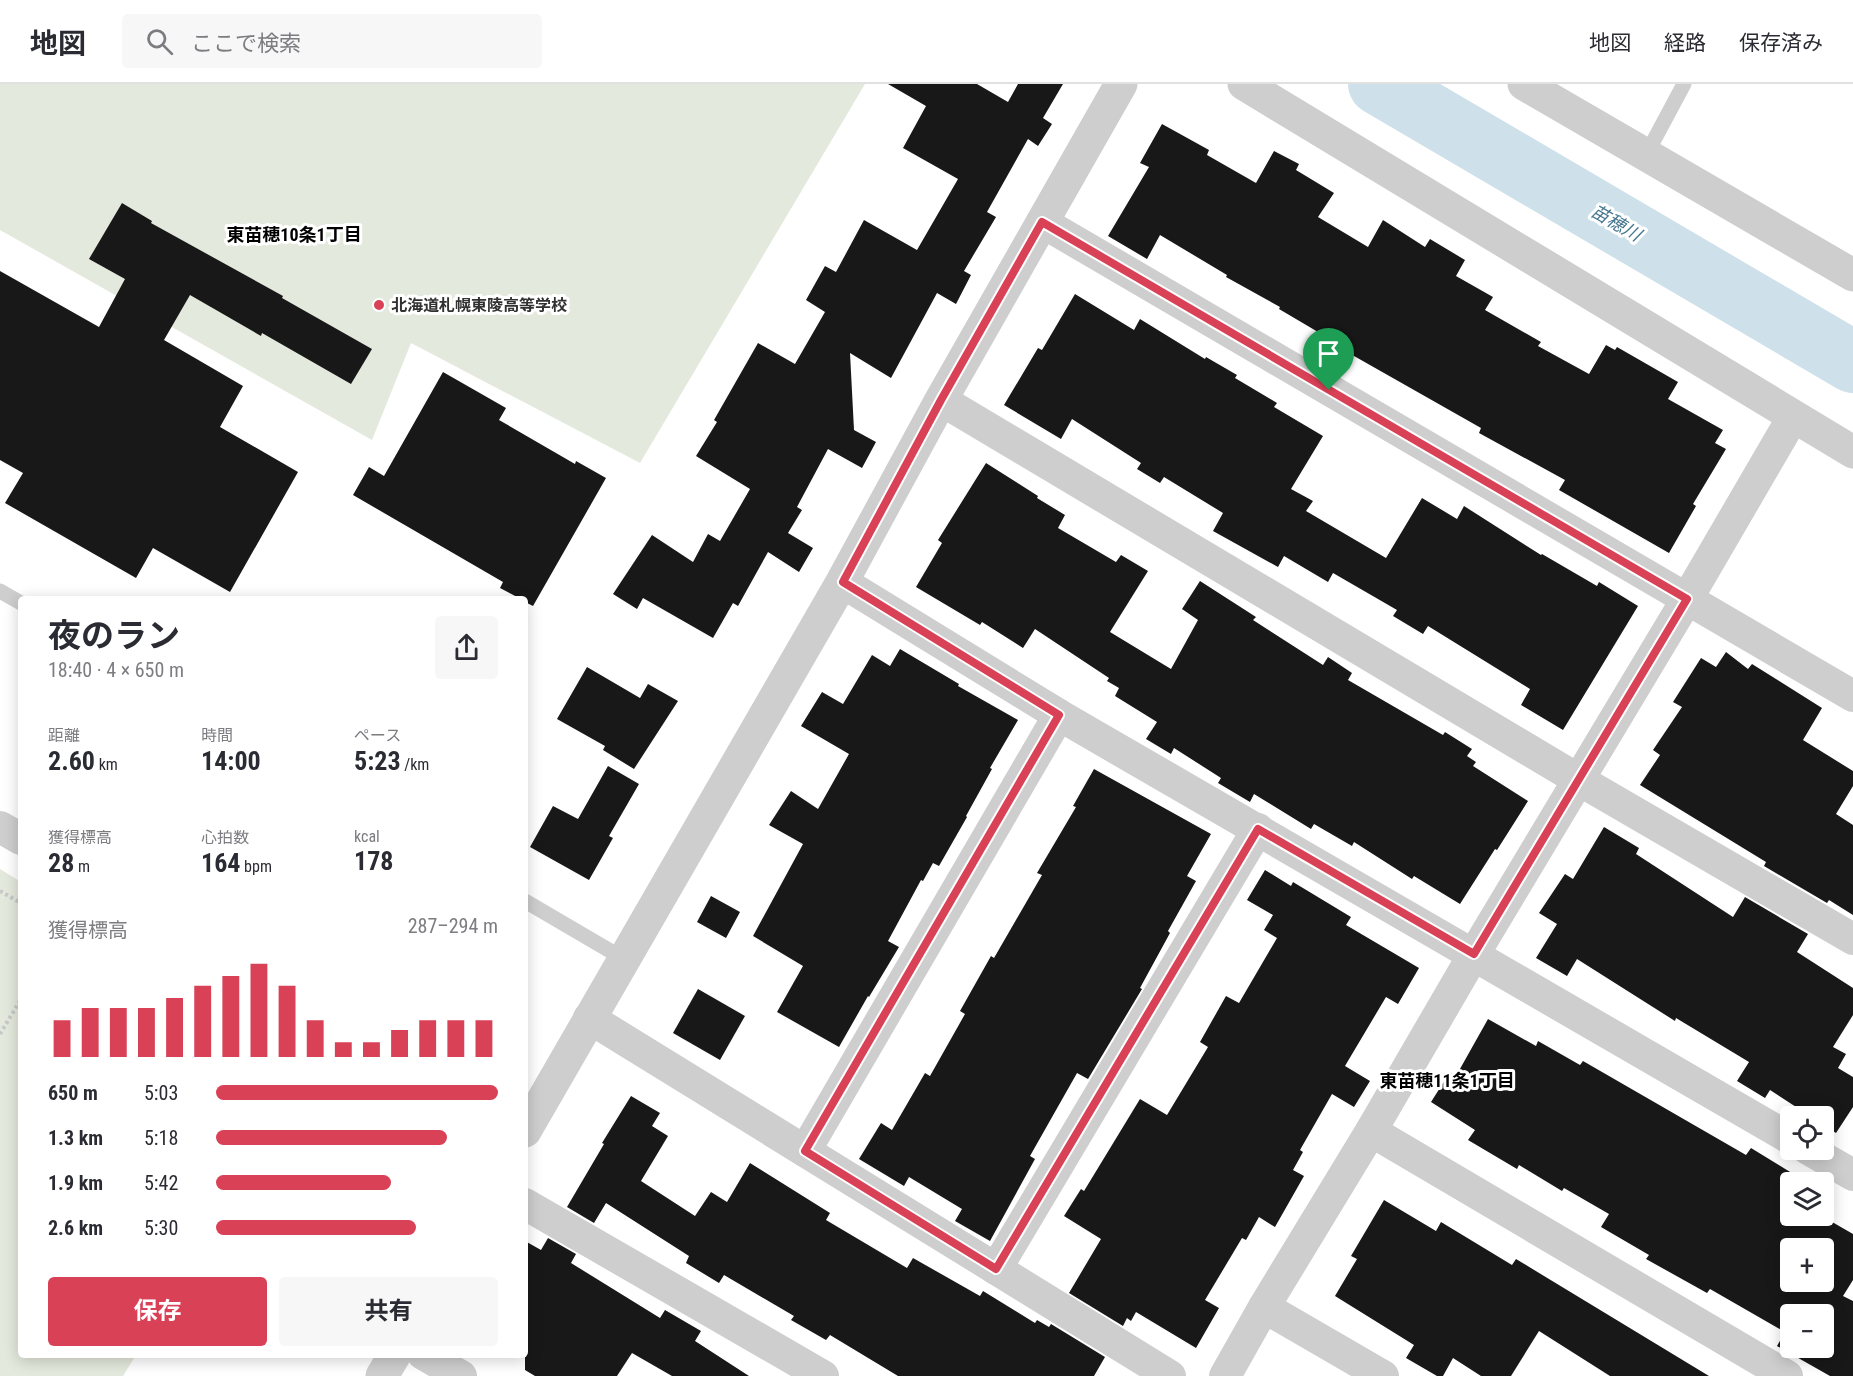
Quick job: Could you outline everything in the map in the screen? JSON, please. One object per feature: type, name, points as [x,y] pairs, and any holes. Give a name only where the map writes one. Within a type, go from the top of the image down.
[{"type":"street","points":[[528,1126],[843,582],[941,400],[1121,84]]},
{"type":"street","points":[[1245,84],[1853,452]]},
{"type":"street","points":[[1524,84],[1853,275]]},
{"type":"street","points":[[1042,222],[1853,696]]},
{"type":"street","points":[[941,400],[1579,780],[1853,939]]},
{"type":"street","points":[[1225,1376],[1793,417]]},
{"type":"street","points":[[843,582],[1059,715],[1780,1133]]},
{"type":"street","points":[[805,1151],[1059,715]]},
{"type":"street","points":[[0,827],[18,838]]},
{"type":"street","points":[[996,1269],[1258,829]]},
{"type":"street","points":[[589,1018],[1170,1376]]},
{"type":"street","points":[[1371,1131],[1787,1376]]},
{"type":"street","points":[[1826,1160],[1853,1176]]},
{"type":"street","points":[[528,1206],[824,1376]]},
{"type":"street","points":[[1264,1307],[1383,1376]]},
{"type":"street","points":[[382,1376],[393,1358]]},
{"type":"street","points":[[430,1358],[461,1376]]},
{"type":"lane","points":[[1646,155],[1684,84]]},
{"type":"lane","points":[[0,591],[18,601]]},
{"type":"lane","points":[[528,903],[624,959]]},
{"type":"path","points":[[0,891],[18,901]]},
{"type":"path","points":[[0,1034],[18,1004]]},
{"type":"shaded area","points":[[0,84],[865,84],[640,463],[411,343],[372,440],[0,230]]},
{"type":"shaded area","points":[[0,869],[18,880],[18,1358],[134,1358],[123,1376],[0,1376]]},
{"type":"building","points":[[888,84],[977,84],[1008,102],[1018,84],[1063,84],[1043,118],[1052,124],[1038,146],[1028,139],[987,212],[996,217],[964,271],[971,275],[956,304],[937,293],[891,378],[850,353],[854,430],[876,442],[862,468],[828,449],[797,507],[802,510],[788,533],[813,548],[799,572],[768,552],[738,606],[733,603],[713,638],[643,598],[637,609],[613,594],[652,535],[693,562],[708,534],[720,541],[750,489],[696,456],[717,422],[714,420],[758,343],[795,364],[825,312],[806,300],[825,266],[836,272],[864,220],[917,250],[958,179],[903,148],[926,106]]},
{"type":"building","points":[[1162,124],[1209,150],[1207,155],[1256,183],[1274,151],[1299,164],[1296,170],[1334,193],[1318,217],[1368,247],[1383,220],[1425,247],[1430,239],[1465,260],[1456,276],[1493,297],[1485,310],[1541,342],[1538,346],[1589,374],[1606,345],[1615,350],[1617,347],[1678,382],[1668,399],[1723,430],[1715,443],[1726,449],[1693,504],[1696,506],[1669,553],[1559,490],[1565,480],[1479,433],[1481,428],[1317,335],[1318,332],[1279,309],[1280,307],[1226,277],[1227,275],[1160,235],[1147,259],[1108,236],[1149,167],[1140,163]]},
{"type":"building","points":[[122,203],[152,221],[151,223],[283,296],[282,298],[372,349],[351,384],[190,295],[164,340],[243,386],[220,427],[298,472],[230,592],[153,548],[136,578],[5,503],[23,473],[0,460],[0,271],[99,327],[125,279],[89,259]]},
{"type":"building","points":[[1075,294],[1134,330],[1140,319],[1205,359],[1206,357],[1237,375],[1235,378],[1277,403],[1274,407],[1323,436],[1291,489],[1313,501],[1306,511],[1386,558],[1422,498],[1457,519],[1464,506],[1541,555],[1597,586],[1599,582],[1638,606],[1563,730],[1521,705],[1530,689],[1428,626],[1423,634],[1393,616],[1397,610],[1333,573],[1328,582],[1284,556],[1278,567],[1213,531],[1223,513],[1164,477],[1160,483],[1137,469],[1141,463],[1072,419],[1061,439],[1004,405],[1038,348],[1042,350]]},
{"type":"building","points":[[443,372],[506,408],[499,420],[575,464],[576,461],[606,478],[533,606],[528,604],[528,596],[515,596],[500,588],[503,582],[353,495],[369,467],[384,476]]},
{"type":"building","points":[[986,463],[1065,515],[1058,528],[1116,562],[1121,555],[1148,571],[1110,632],[1171,669],[1198,620],[1182,609],[1200,581],[1256,617],[1253,620],[1323,665],[1328,657],[1352,673],[1348,680],[1443,735],[1445,732],[1472,749],[1467,756],[1476,762],[1473,766],[1528,801],[1460,904],[1414,876],[1412,879],[1354,842],[1352,846],[1314,824],[1311,829],[1254,794],[1250,802],[1218,783],[1221,778],[1174,748],[1171,754],[1146,739],[1157,722],[1115,696],[1119,688],[1107,681],[1109,678],[1035,629],[1023,648],[982,622],[980,625],[916,587],[942,543],[938,540]]},
{"type":"building","points":[[900,649],[959,684],[958,686],[1018,720],[939,866],[933,863],[923,881],[921,880],[888,941],[899,947],[839,1047],[777,1012],[803,966],[753,936],[803,844],[769,825],[791,791],[818,809],[849,754],[801,726],[822,692],[843,704],[872,655],[890,666]]},
{"type":"building","points":[[1726,652],[1748,669],[1752,664],[1822,708],[1803,740],[1853,771],[1853,786],[1836,814],[1853,825],[1853,915],[1829,900],[1827,903],[1764,866],[1766,862],[1640,785],[1660,755],[1653,750],[1682,707],[1673,702],[1701,658],[1716,667]]},
{"type":"building","points":[[587,667],[640,698],[648,684],[678,701],[634,769],[603,750],[605,746],[557,719]]},
{"type":"building","points":[[608,766],[639,784],[609,836],[613,838],[589,880],[530,847],[553,806],[578,819]]},
{"type":"building","points":[[1094,769],[1211,834],[1187,876],[1196,881],[1168,931],[1170,933],[1140,988],[1142,989],[1088,1079],[1077,1073],[1030,1156],[1035,1159],[990,1241],[955,1221],[962,1209],[909,1177],[904,1186],[859,1159],[881,1123],[892,1130],[925,1073],[930,1076],[965,1014],[960,1011],[991,956],[994,958],[1042,875],[1037,873],[1076,807],[1073,806]]},
{"type":"building","points":[[1604,827],[1639,848],[1636,854],[1733,917],[1745,897],[1808,934],[1797,952],[1853,988],[1853,1015],[1833,1047],[1846,1054],[1838,1068],[1853,1077],[1853,1107],[1836,1133],[1834,1132],[1834,1106],[1795,1106],[1770,1090],[1765,1098],[1737,1081],[1749,1062],[1676,1018],[1675,1021],[1577,959],[1567,976],[1536,958],[1557,924],[1539,913],[1565,874],[1573,879]]},
{"type":"building","points":[[1265,870],[1291,886],[1293,882],[1351,917],[1346,925],[1419,968],[1398,1004],[1386,997],[1345,1066],[1370,1081],[1354,1107],[1332,1094],[1300,1150],[1303,1152],[1293,1170],[1304,1176],[1275,1227],[1259,1217],[1246,1240],[1242,1238],[1205,1300],[1219,1308],[1196,1348],[1136,1312],[1131,1321],[1127,1318],[1123,1326],[1069,1293],[1101,1239],[1064,1216],[1081,1189],[1084,1191],[1140,1099],[1167,1115],[1208,1047],[1200,1042],[1226,996],[1239,1003],[1277,938],[1264,930],[1273,915],[1247,900]]},
{"type":"building","points":[[711,896],[740,912],[726,938],[697,922]]},
{"type":"building","points":[[698,989],[745,1016],[720,1060],[673,1033]]},
{"type":"building","points":[[1488,1019],[1536,1046],[1538,1041],[1580,1065],[1583,1061],[1746,1155],[1751,1148],[1790,1172],[1780,1172],[1780,1226],[1834,1226],[1834,1223],[1853,1234],[1853,1280],[1843,1296],[1853,1301],[1853,1376],[1830,1376],[1798,1358],[1834,1358],[1834,1304],[1780,1304],[1780,1329],[1710,1289],[1707,1293],[1646,1259],[1649,1255],[1601,1227],[1609,1214],[1564,1188],[1562,1191],[1519,1165],[1517,1169],[1468,1140],[1475,1130],[1431,1102],[1450,1072],[1456,1076]]},
{"type":"building","points":[[631,1096],[660,1113],[652,1126],[668,1136],[641,1181],[695,1216],[711,1192],[727,1202],[750,1163],[830,1213],[826,1220],[907,1268],[913,1258],[980,1296],[983,1291],[1035,1323],[1037,1320],[1049,1327],[1051,1324],[1105,1357],[1094,1376],[898,1376],[830,1335],[826,1340],[791,1320],[794,1316],[724,1275],[719,1283],[686,1263],[689,1256],[606,1203],[594,1223],[567,1207]]},
{"type":"building","points":[[1384,1200],[1436,1231],[1441,1222],[1512,1265],[1516,1259],[1709,1376],[1610,1376],[1539,1331],[1511,1376],[1481,1376],[1453,1358],[1443,1376],[1437,1376],[1406,1358],[1414,1345],[1335,1296],[1357,1259],[1351,1256]]},
{"type":"building","points":[[548,1238],[576,1254],[571,1263],[660,1318],[665,1310],[701,1331],[695,1341],[749,1376],[672,1376],[632,1353],[617,1376],[535,1376],[525,1370],[525,1358],[528,1358],[528,1243],[541,1250]]},
{"type":"waterway","name":"苗穂川","points":[[1379,84],[1853,362]]},
{"type":"place","name":"北海道札幌東陵高等学校","points":[[379,305]]},
{"type":"district","name":"東苗穂10条1丁目","points":[[294,235]]},
{"type":"district","name":"東苗穂11条1丁目","points":[[1447,1081]]},
{"type":"route","points":[[1042,222],[1329,390],[1687,599],[1474,954],[1258,829],[996,1269],[805,1151],[1059,715],[843,582],[941,400],[1042,222]]}]
